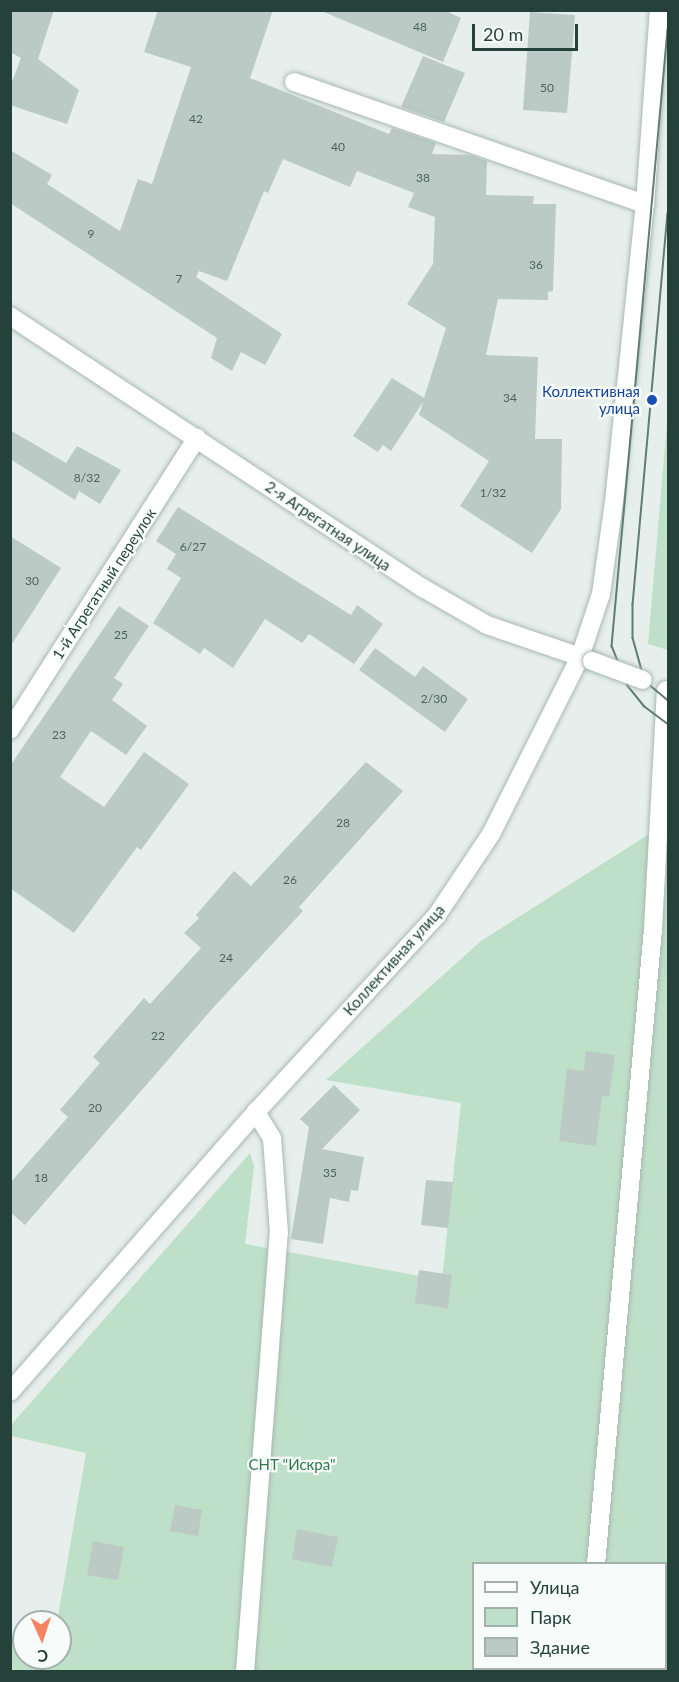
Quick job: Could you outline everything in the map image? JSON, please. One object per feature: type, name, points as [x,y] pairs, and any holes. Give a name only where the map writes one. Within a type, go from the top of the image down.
[{"type":"street","name":"Коллективная улица","points":[[10,1392],[256,1113],[437,915],[491,834],[586,659],[601,594],[645,204],[659,10]]},
{"type":"street","points":[[294,82],[645,204]]},
{"type":"street","name":"2-я Агрегатная улица","points":[[10,316],[423,588],[487,625],[586,659],[667,691]]},
{"type":"street","name":"1-й Агрегатный переулок","points":[[10,730],[197,438]]},
{"type":"street","points":[[596,1562],[653,929],[667,691]]},
{"type":"street","points":[[245,1671],[279,1233],[272,1138],[256,1113]]},
{"type":"green space","points":[[668,412],[668,650],[648,644]]},
{"type":"green space","name":"СНТ \"Искра\"","points":[[668,822],[668,1671],[11,1671],[10,1635],[12,1635],[12,1670],[72,1670],[72,1610],[59,1610],[86,1453],[11,1436],[11,1425],[250,1153],[254,1166],[245,1244],[442,1280],[461,1103],[326,1080],[481,941]]},
{"type":"building","points":[[10,10],[54,10],[38,59],[79,90],[67,124],[10,105],[10,87],[21,58],[10,52]]},
{"type":"building","points":[[158,10],[273,10],[250,78],[389,134],[392,128],[436,143],[432,154],[470,155],[487,161],[486,195],[534,196],[533,204],[556,204],[553,291],[548,292],[548,300],[498,299],[486,355],[538,357],[535,439],[562,439],[561,509],[532,553],[460,506],[489,461],[419,415],[423,402],[391,451],[383,445],[378,452],[353,436],[392,378],[424,398],[446,328],[407,304],[433,264],[435,217],[408,207],[414,193],[357,171],[350,187],[283,159],[268,193],[264,191],[227,281],[199,271],[196,277],[282,334],[265,365],[241,352],[232,371],[211,358],[217,338],[10,203],[10,150],[52,175],[47,184],[120,231],[138,179],[152,184],[191,67],[144,52]]},
{"type":"building","points":[[319,10],[444,10],[461,18],[443,62]]},
{"type":"building","points":[[530,12],[575,15],[567,113],[523,110]]},
{"type":"building","points":[[423,56],[465,73],[444,122],[401,107]]},
{"type":"building","points":[[10,430],[66,463],[77,446],[121,470],[100,504],[79,491],[75,500],[10,459]]},
{"type":"building","points":[[178,507],[351,615],[357,605],[383,624],[354,664],[309,634],[302,643],[265,619],[233,668],[204,648],[200,654],[153,623],[181,578],[167,569],[176,554],[156,541]]},
{"type":"building","points":[[10,536],[61,568],[10,647]]},
{"type":"building","points":[[119,606],[149,626],[114,678],[123,684],[112,700],[147,726],[126,755],[91,731],[60,777],[104,807],[144,752],[189,784],[141,850],[137,847],[74,933],[10,888],[10,766]]},
{"type":"building","points":[[375,648],[415,677],[423,666],[468,699],[445,732],[359,670]]},
{"type":"building","points":[[366,762],[403,791],[299,907],[303,911],[212,1009],[25,1225],[10,1212],[10,1183],[68,1117],[60,1110],[100,1063],[93,1057],[144,998],[150,1004],[201,948],[184,933],[199,918],[196,915],[234,871],[251,886]]},
{"type":"building","points":[[586,1051],[615,1055],[609,1097],[602,1096],[596,1146],[559,1141],[567,1069],[584,1071]]},
{"type":"building","points":[[334,1085],[360,1110],[322,1149],[364,1157],[358,1191],[351,1190],[349,1202],[330,1198],[323,1244],[291,1239],[309,1127],[300,1119]]},
{"type":"building","points":[[426,1180],[453,1182],[448,1228],[421,1225]]},
{"type":"building","points":[[419,1270],[452,1275],[448,1309],[415,1303]]},
{"type":"building","points":[[175,1505],[202,1510],[198,1536],[170,1531]]},
{"type":"building","points":[[297,1529],[338,1537],[332,1567],[292,1559]]},
{"type":"building","points":[[93,1541],[124,1547],[118,1580],[87,1575]]},
{"type":"tram line","points":[[668,30],[612,646],[628,686],[644,706],[668,724]]},
{"type":"tram line","points":[[668,213],[633,604],[633,638],[645,681],[668,700]]},
{"type":"place","name":"Коллективная улица","points":[[652,400]]}]
